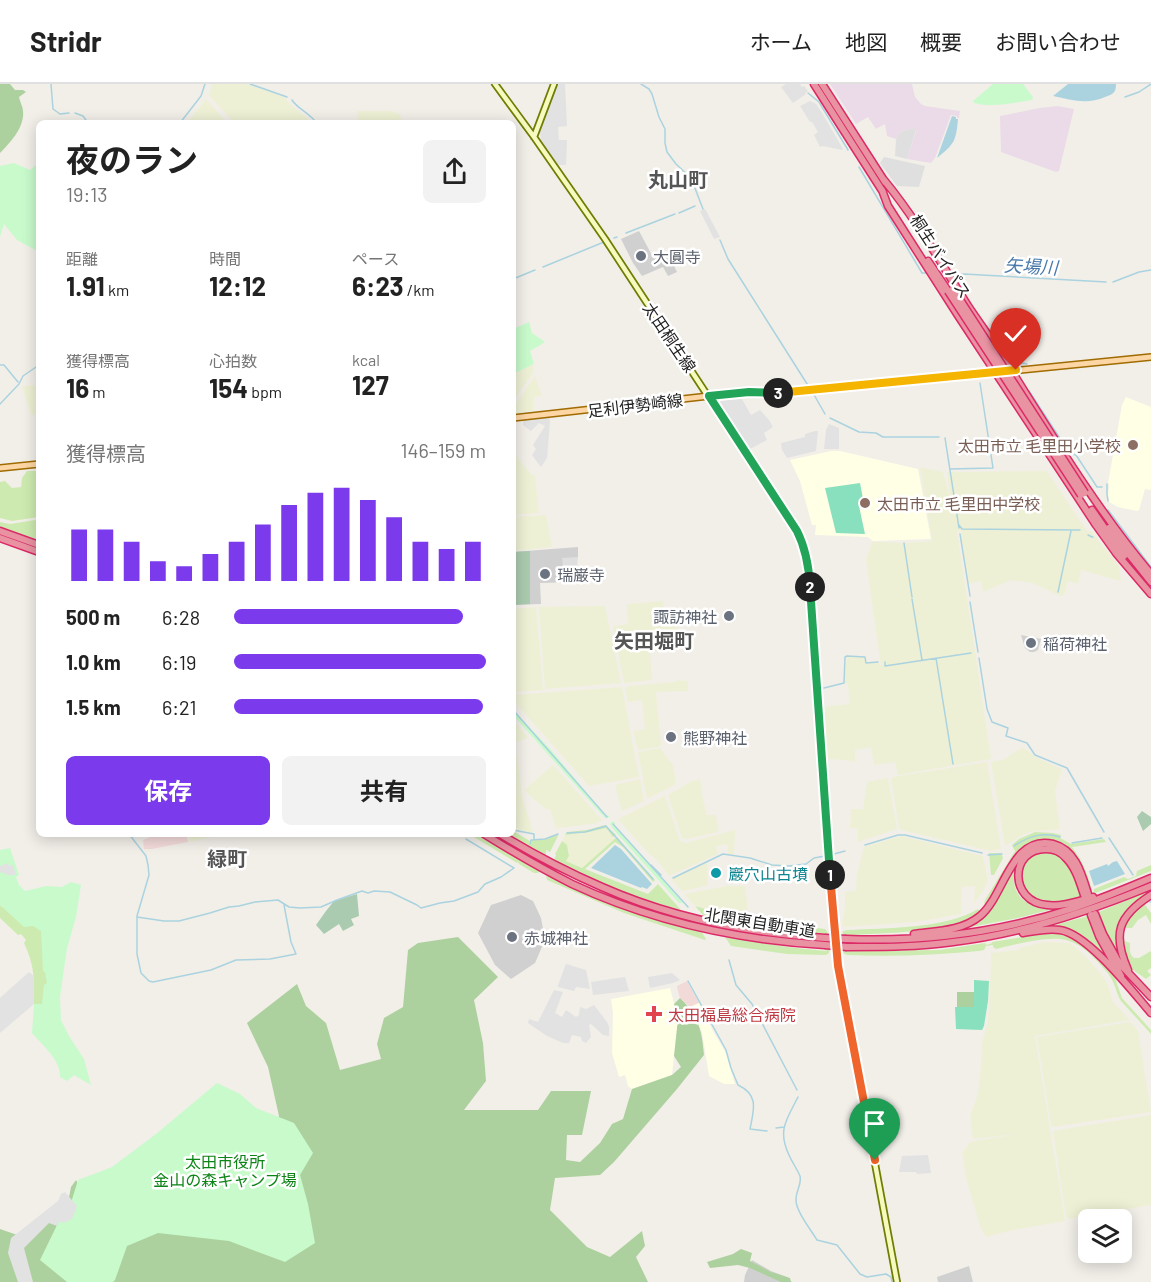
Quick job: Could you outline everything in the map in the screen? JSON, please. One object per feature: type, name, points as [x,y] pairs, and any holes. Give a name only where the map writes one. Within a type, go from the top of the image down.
[{"type":"highway","name":"桐生バイパス","points":[[814,84],[882,190],[951,290]]},
{"type":"highway","name":"桐生バイパス","points":[[822,84],[951,290],[1120,551],[1151,589]]},
{"type":"highway","points":[[884,180],[902,202],[1109,520],[1151,574]]},
{"type":"highway","points":[[882,190],[888,206],[1103,535],[1151,594]]},
{"type":"highway","name":"桐生バイパス","points":[[1083,494],[1151,582]]},
{"type":"highway","points":[[0,531],[36,543]]},
{"type":"highway","points":[[0,538],[36,551]]},
{"type":"highway","name":"北関東自動車道","points":[[489,837],[573,884],[633,908],[736,935],[784,942],[935,936],[1009,925],[1072,908],[1151,878]]},
{"type":"highway","name":"北関東自動車道","points":[[505,837],[578,876],[636,900],[700,919],[848,947],[954,942],[995,936],[1052,921],[1151,886]]},
{"type":"highway","points":[[860,939],[924,933],[971,922],[992,904],[1015,861],[1030,847],[1038,844],[1054,844],[1070,854],[1082,874],[1086,895],[1078,876],[1065,856],[1049,849],[1039,850],[1029,855],[1021,865],[1018,875],[1022,891],[1036,903],[1048,906],[1083,900],[1151,878]]},
{"type":"highway","points":[[1129,974],[1122,958],[1120,930],[1130,910],[1151,895]]},
{"type":"highway","points":[[1122,979],[1099,936],[1093,914],[1119,963],[1151,997]]},
{"type":"highway","points":[[954,942],[973,942],[1040,930],[1062,930],[1080,938],[1122,979],[1151,1013]]},
{"type":"main road","name":"太田桐生線","points":[[495,84],[605,239],[793,526],[804,549],[808,564],[837,959],[897,1282]]},
{"type":"main road","points":[[534,137],[554,84]]},
{"type":"main road","name":"足利伊勢崎線","points":[[516,418],[749,392],[782,393],[1151,357]]},
{"type":"main road","points":[[0,468],[36,464]]},
{"type":"shaded area","points":[[212,84],[247,84],[284,97],[309,120],[231,120],[209,95]]},
{"type":"shaded area","points":[[557,84],[565,84],[567,126],[558,127],[559,140],[567,140],[566,165],[558,165],[541,140],[540,131]]},
{"type":"shaded area","points":[[786,84],[800,84],[808,91],[793,103],[781,87]]},
{"type":"shaded area","points":[[830,84],[912,84],[915,97],[921,104],[960,111],[959,118],[951,115],[931,163],[907,159],[916,131],[914,128],[902,131],[896,139],[887,136],[885,124],[876,129],[868,117],[856,124]]},
{"type":"shaded area","points":[[206,99],[224,120],[189,120]]},
{"type":"shaded area","points":[[810,101],[816,104],[822,113],[842,150],[820,147],[814,135],[818,132],[800,106]]},
{"type":"shaded area","points":[[1058,106],[1074,109],[1059,171],[1056,172],[1001,152],[1000,116]]},
{"type":"shaded area","points":[[357,111],[392,111],[400,114],[401,120],[358,120]]},
{"type":"shaded area","points":[[914,128],[916,130],[907,159],[895,156],[898,134]]},
{"type":"shaded area","points":[[884,157],[925,166],[919,187],[897,186],[880,163]]},
{"type":"shaded area","points":[[705,209],[720,237],[714,239],[700,211]]},
{"type":"shaded area","name":"大圓寺","points":[[639,231],[654,259],[668,253],[677,272],[668,276],[663,267],[642,276],[621,239]]},
{"type":"shaded area","points":[[533,365],[534,372],[516,397],[516,373]]},
{"type":"shaded area","points":[[535,376],[542,396],[534,397],[533,411],[516,414],[516,404]]},
{"type":"shaded area","points":[[36,385],[36,415],[31,415],[22,386]]},
{"type":"shaded area","name":"太田市立 毛里田小学校","points":[[1126,397],[1151,407],[1151,490],[1145,489],[1137,511],[1118,507],[1109,502],[1108,494],[1122,405]]},
{"type":"shaded area","points":[[742,399],[751,415],[760,410],[773,427],[764,433],[767,440],[748,450],[719,405],[721,400]]},
{"type":"shaded area","points":[[549,415],[547,458],[541,467],[532,455],[536,449],[533,445],[545,426],[539,423],[531,431],[523,425],[523,417]]},
{"type":"shaded area","points":[[829,424],[839,428],[839,449],[824,449]]},
{"type":"shaded area","points":[[818,431],[816,451],[787,458],[781,443],[805,437],[805,434]]},
{"type":"shaded area","name":"太田市立 毛里田中学校","points":[[840,451],[918,469],[931,539],[873,541],[868,537],[815,535],[816,525],[812,525],[800,481],[790,460]]},
{"type":"shaded area","points":[[516,456],[535,476],[539,513],[516,515]]},
{"type":"shaded area","points":[[920,467],[943,472],[951,501],[947,472],[1047,471],[1087,531],[1091,531],[1119,566],[1121,581],[1081,570],[1078,584],[1068,581],[1065,593],[1060,596],[1033,583],[1011,580],[983,592],[981,581],[968,584],[960,534],[963,531],[957,531],[991,759],[898,775],[895,762],[874,765],[871,747],[855,750],[855,762],[828,759],[822,707],[850,704],[848,684],[844,683],[847,656],[865,657],[866,663],[878,662],[881,666],[866,560],[872,542],[932,541]]},
{"type":"shaded area","points":[[546,515],[552,547],[516,551],[516,517]]},
{"type":"shaded area","name":"瑞巌寺","points":[[578,547],[578,557],[562,558],[563,567],[577,567],[576,582],[540,583],[541,604],[516,605],[516,552]]},
{"type":"shaded area","points":[[530,551],[530,604],[516,605],[516,552]]},
{"type":"shaded area","points":[[562,557],[578,557],[577,567],[562,567]]},
{"type":"shaded area","points":[[557,567],[577,567],[576,582],[558,583]]},
{"type":"shaded area","points":[[663,601],[666,621],[677,620],[680,648],[650,652],[652,680],[624,683],[613,626],[628,624],[627,604]]},
{"type":"shaded area","points":[[605,606],[621,683],[545,689],[539,607]]},
{"type":"shaded area","points":[[536,607],[543,690],[516,692],[516,609]]},
{"type":"shaded area","name":"稲荷神社","points":[[1021,635],[1041,639],[1038,650],[1030,652],[1025,648]]},
{"type":"shaded area","points":[[678,680],[688,681],[688,691],[656,692],[661,745],[638,750],[633,731],[645,729],[642,700],[628,702],[625,688]]},
{"type":"shaded area","points":[[622,687],[639,777],[589,786],[516,703],[516,695]]},
{"type":"shaded area","points":[[516,723],[528,737],[516,742]]},
{"type":"shaded area","points":[[1023,747],[1035,757],[1062,769],[1055,791],[1060,829],[1024,834],[1005,846],[991,762],[1003,760]]},
{"type":"shaded area","points":[[660,748],[673,765],[676,784],[647,799],[638,752]]},
{"type":"shaded area","points":[[516,753],[521,792],[533,833],[516,830]]},
{"type":"shaded area","points":[[987,762],[1001,849],[991,851],[899,828],[891,779],[893,777]]},
{"type":"shaded area","points":[[553,765],[602,821],[556,828],[550,809],[546,809],[524,790]]},
{"type":"shaded area","points":[[887,778],[897,829],[858,842],[858,828],[850,828],[851,809],[863,809],[867,782]]},
{"type":"shaded area","points":[[640,779],[644,801],[622,811],[615,785]]},
{"type":"shaded area","points":[[700,779],[707,815],[716,815],[718,832],[687,839],[682,838],[668,795]]},
{"type":"shaded area","points":[[665,796],[680,841],[686,843],[735,830],[734,854],[728,854],[727,844],[716,846],[718,854],[669,876],[658,861],[618,819]]},
{"type":"shaded area","points":[[1142,811],[1151,817],[1151,824],[1143,831],[1137,817]]},
{"type":"shaded area","points":[[605,828],[615,839],[582,868],[566,861],[569,852],[567,845],[562,841],[565,835]]},
{"type":"shaded area","points":[[901,836],[983,856],[988,881],[983,891],[974,903],[975,886],[962,887],[961,914],[915,922],[843,927],[845,892],[856,891],[857,875],[864,847]]},
{"type":"shaded area","points":[[150,837],[187,837],[188,842],[144,849],[143,840]]},
{"type":"shaded area","points":[[189,837],[211,837],[189,842]]},
{"type":"shaded area","points":[[8,863],[9,866],[13,865],[16,875],[0,872],[0,866]]},
{"type":"shaded area","points":[[707,863],[708,885],[684,891],[671,879]]},
{"type":"shaded area","points":[[727,886],[745,886],[748,912],[732,915],[694,905],[684,894]]},
{"type":"shaded area","points":[[357,894],[359,916],[351,919],[354,925],[343,931],[339,924],[324,934],[316,925],[334,901]]},
{"type":"shaded area","name":"赤城神社","points":[[521,895],[533,901],[541,918],[545,940],[535,963],[511,979],[495,965],[478,933],[491,905]]},
{"type":"shaded area","points":[[1044,942],[1070,943],[1087,958],[1108,985],[1113,1002],[1130,1020],[1035,1036],[1065,1221],[987,1237],[981,1229],[967,1181],[962,1153],[970,1142],[1018,1134],[973,1139],[970,1116],[978,1094],[982,1043],[988,1021],[991,953],[1019,950],[1019,948]]},
{"type":"shaded area","points":[[566,964],[586,970],[590,989],[576,987],[574,991],[558,987]]},
{"type":"shaded area","points":[[29,972],[34,976],[34,1004],[0,1033],[0,998]]},
{"type":"shaded area","points":[[672,973],[680,980],[650,988],[648,977]]},
{"type":"shaded area","points":[[625,977],[629,991],[593,995],[591,982]]},
{"type":"shaded area","points":[[687,981],[699,1003],[690,1007],[680,998],[677,988]]},
{"type":"shaded area","points":[[670,988],[678,1019],[672,1075],[632,1089],[628,1086],[625,1075],[619,1077],[612,1053],[611,999]]},
{"type":"shaded area","points":[[554,990],[563,992],[555,1013],[562,1017],[566,1010],[576,1017],[579,1015],[580,1007],[586,1009],[594,1005],[607,1022],[609,1036],[603,1035],[591,1024],[589,1025],[591,1037],[586,1043],[581,1037],[572,1035],[569,1043],[563,1043],[547,1036],[528,1023],[529,1019],[538,1022]]},
{"type":"shaded area","points":[[699,1003],[725,1051],[735,1084],[724,1084],[709,1076],[702,1032],[690,1007]]},
{"type":"shaded area","points":[[1130,1022],[1138,1031],[1151,1112],[1053,1127],[1037,1037]]},
{"type":"shaded area","points":[[1151,1115],[1151,1205],[1128,1209],[1078,1209],[1078,1217],[1069,1219],[1066,1217],[1053,1131]]},
{"type":"shaded area","points":[[928,1155],[931,1173],[899,1172],[902,1156]]},
{"type":"shaded area","points":[[65,1192],[77,1206],[72,1219],[63,1223],[59,1221],[57,1226],[49,1223],[24,1248],[33,1282],[18,1282],[8,1253],[11,1238],[58,1201],[61,1194]]},
{"type":"shaded area","points":[[752,1260],[787,1277],[792,1282],[744,1282]]},
{"type":"shaded area","points":[[969,1266],[973,1282],[938,1282],[937,1277]]},
{"type":"green space","points":[[0,84],[10,84],[15,90],[26,92],[19,97],[23,111],[22,123],[12,140],[0,153]]},
{"type":"green space","points":[[993,84],[1023,84],[1033,97],[1032,100],[996,105],[974,103],[973,101]]},
{"type":"green space","points":[[14,163],[30,170],[36,165],[36,250],[17,240],[4,224],[0,237],[0,166]]},
{"type":"green space","points":[[529,322],[532,333],[545,342],[530,351],[534,364],[516,373],[516,328]]},
{"type":"green space","points":[[27,471],[36,471],[36,517],[12,521],[0,518],[0,482],[5,481],[12,488],[21,487],[22,478]]},
{"type":"green space","points":[[860,483],[864,504],[859,506],[865,534],[836,533],[825,488]]},
{"type":"green space","points":[[36,520],[36,539],[0,527],[0,522],[10,524]]},
{"type":"green space","points":[[516,713],[551,750],[606,816],[610,817],[605,818],[516,718]]},
{"type":"green space","points":[[613,821],[614,825],[683,903],[679,903],[614,830],[610,824]]},
{"type":"green space","points":[[605,825],[616,835],[613,837],[606,828],[565,835],[567,832]]},
{"type":"green space","points":[[1035,832],[1061,835],[1060,838],[1071,844],[1104,839],[1106,842],[1072,847],[1084,867],[1091,892],[1082,865],[1071,850],[1056,842],[1039,841],[1016,854],[1004,871],[986,906],[985,900],[1015,851],[1012,845]]},
{"type":"green space","points":[[516,833],[530,841],[530,844],[532,840],[543,840],[558,834],[550,852],[546,850],[546,857],[511,837],[516,837]]},
{"type":"green space","points":[[474,837],[480,837],[540,872],[534,873]]},
{"type":"green space","points":[[617,837],[655,880],[653,882],[623,847],[615,842],[585,869],[648,894],[658,884],[681,910],[616,888],[554,860],[562,841],[567,845],[569,856],[566,861],[582,868]]},
{"type":"green space","points":[[10,848],[19,875],[16,877],[19,885],[25,891],[46,886],[62,887],[71,882],[81,885],[76,917],[67,948],[60,997],[61,1020],[84,1059],[91,1085],[74,1075],[67,1081],[60,1077],[54,1059],[32,1033],[34,1004],[42,1004],[44,985],[47,983],[43,971],[41,931],[33,926],[24,927],[0,905],[0,850]]},
{"type":"green space","points":[[1045,852],[1060,857],[1070,868],[1082,897],[1049,903],[1034,898],[1027,892],[1022,885],[1022,869],[1027,861]]},
{"type":"green space","points":[[989,853],[1001,853],[1003,858],[994,875],[991,875]]},
{"type":"green space","points":[[1016,864],[1014,883],[1020,897],[1033,906],[1053,909],[960,929],[979,919],[990,909]]},
{"type":"green space","points":[[1151,865],[1151,871],[1093,894],[1094,889],[1124,877],[1128,879],[1136,876],[1137,871]]},
{"type":"green space","points":[[546,875],[622,907],[701,931],[706,939],[624,913],[547,880]]},
{"type":"green space","points":[[1151,890],[1123,914],[1117,932],[1117,952],[1099,912]]},
{"type":"green space","points":[[53,891],[49,1020],[42,1004],[34,1004],[33,973],[24,943],[26,940],[0,918],[0,905],[2,907]]},
{"type":"green space","points":[[1144,903],[1151,913],[1151,924],[1146,915],[1132,928],[1124,928],[1132,914]]},
{"type":"green space","points":[[695,906],[739,918],[825,929],[829,934],[781,931],[740,924],[704,916]]},
{"type":"green space","points":[[978,909],[980,912],[967,919],[933,929],[842,936],[843,931],[847,930],[932,924],[964,916]]},
{"type":"green space","points":[[1088,916],[1110,964],[1085,939],[1071,931],[1051,926]]},
{"type":"green space","points":[[1046,933],[1073,938],[1081,942],[1099,959],[1115,978],[1122,998],[1151,1030],[1151,1034],[1121,1001],[1111,977],[1094,958],[1083,948],[1066,940],[1041,940],[996,949],[993,945],[986,946],[984,950],[979,951],[946,954],[880,956],[843,953],[843,950],[939,950],[985,943],[986,945]]},
{"type":"green space","points":[[458,937],[498,977],[474,1000],[483,1043],[486,1081],[464,1110],[538,1110],[551,1091],[591,1091],[582,1135],[567,1135],[566,1160],[580,1162],[600,1143],[612,1124],[623,1119],[632,1089],[672,1075],[681,1067],[674,1056],[678,1019],[674,1004],[680,998],[695,1017],[702,1038],[704,1055],[614,1162],[600,1175],[555,1178],[550,1210],[587,1247],[610,1257],[642,1231],[645,1246],[636,1257],[648,1282],[0,1282],[0,1229],[23,1237],[68,1202],[71,1187],[76,1180],[94,1214],[276,1123],[279,1116],[268,1067],[247,1023],[297,984],[306,1006],[326,1023],[340,1070],[381,1059],[377,1044],[384,1018],[403,1007],[408,950],[418,943]]},
{"type":"green space","points":[[725,937],[787,947],[826,951],[830,949],[826,955],[787,954],[731,946]]},
{"type":"green space","points":[[1122,940],[1130,943],[1134,958],[1139,958],[1151,951],[1151,968],[1147,971],[1151,975],[1146,979],[1128,964]]},
{"type":"green space","points":[[974,980],[989,981],[984,1026],[982,1030],[956,1029],[955,1007],[974,1007]]},
{"type":"green space","points":[[957,992],[974,992],[974,1007],[957,1007]]},
{"type":"green space","name":"太田市役所 金山の森キャンプ場","points":[[217,1083],[240,1094],[256,1108],[294,1123],[313,1153],[300,1175],[315,1243],[285,1262],[229,1241],[158,1233],[127,1246],[113,1282],[67,1282],[40,1260],[59,1221],[70,1206],[78,1180],[112,1167]]},
{"type":"green space","points":[[741,1249],[752,1253],[750,1261],[771,1272],[790,1278],[791,1282],[781,1282],[738,1265],[710,1268],[707,1262],[733,1254]]},
{"type":"water","points":[[1068,84],[1116,84],[1112,94],[1092,101],[1053,96]]},
{"type":"water","points":[[952,116],[958,119],[955,138],[951,146],[937,158]]},
{"type":"water","points":[[615,845],[652,884],[647,889],[591,868]]},
{"type":"water","points":[[1117,861],[1125,874],[1094,886],[1089,871]]},
{"type":"waterway","points":[[51,84],[53,109],[60,114],[69,113]]},
{"type":"waterway","points":[[182,120],[201,96],[205,84]]},
{"type":"waterway","points":[[250,84],[287,97]]},
{"type":"waterway","points":[[641,84],[652,94],[665,129],[667,152],[691,178],[703,209]]},
{"type":"waterway","points":[[1125,97],[1151,84]]},
{"type":"waterway","name":"矢場川","points":[[808,93],[819,102],[848,150]]},
{"type":"waterway","points":[[292,100],[314,120]]},
{"type":"waterway","points":[[75,113],[83,116],[86,120]]},
{"type":"waterway","name":"矢場川","points":[[859,167],[922,273],[926,273]]},
{"type":"waterway","points":[[679,213],[695,206]]},
{"type":"waterway","points":[[626,233],[675,214]]},
{"type":"waterway","points":[[720,240],[728,259],[809,387]]},
{"type":"waterway","points":[[543,267],[604,242]]},
{"type":"waterway","points":[[516,278],[535,270]]},
{"type":"waterway","name":"矢場川","points":[[1113,282],[1151,270]]},
{"type":"waterway","name":"矢場川","points":[[954,275],[1106,282]]},
{"type":"waterway","points":[[1002,348],[1012,362],[1027,364]]},
{"type":"waterway","points":[[0,365],[4,365],[18,382]]},
{"type":"waterway","points":[[0,404],[19,384],[23,376],[36,367]]},
{"type":"waterway","points":[[950,469],[993,468],[980,383]]},
{"type":"waterway","points":[[1029,391],[1069,452],[1076,455],[1097,487],[1102,487]]},
{"type":"waterway","points":[[813,393],[825,414]]},
{"type":"waterway","points":[[830,418],[859,432],[876,433],[883,437],[939,437]]},
{"type":"waterway","points":[[945,438],[959,528]]},
{"type":"waterway","points":[[1107,484],[1108,501]]},
{"type":"waterway","points":[[1108,510],[1151,567]]},
{"type":"waterway","points":[[959,525],[962,529],[1080,530]]},
{"type":"waterway","points":[[1058,592],[1071,531]]},
{"type":"waterway","points":[[960,534],[970,596]]},
{"type":"waterway","points":[[1088,535],[1093,537]]},
{"type":"waterway","points":[[904,543],[912,597]]},
{"type":"waterway","points":[[912,599],[922,660]]},
{"type":"waterway","points":[[970,602],[978,652]]},
{"type":"waterway","points":[[885,662],[885,666],[971,653]]},
{"type":"waterway","points":[[824,688],[844,683],[845,657],[847,656],[865,657],[866,663],[878,662]]},
{"type":"waterway","points":[[936,658],[953,764]]},
{"type":"waterway","points":[[979,658],[987,709],[992,722],[1008,728],[1006,736],[1027,743],[1035,755],[1067,768],[1104,832]]},
{"type":"waterway","points":[[516,713],[607,817]]},
{"type":"waterway","points":[[613,824],[688,907]]},
{"type":"waterway","points":[[567,833],[585,832],[606,826],[653,879]]},
{"type":"waterway","points":[[516,831],[534,834],[534,839]]},
{"type":"waterway","points":[[530,844],[531,840],[545,839],[558,834]]},
{"type":"waterway","points":[[865,845],[905,835],[982,853]]},
{"type":"waterway","points":[[1014,846],[1036,836],[1060,837]]},
{"type":"waterway","points":[[131,837],[146,856],[148,865],[149,875],[137,916],[137,954],[141,973],[149,981],[211,970],[236,960],[270,959],[296,954],[291,942],[284,905]]},
{"type":"waterway","points":[[1072,843],[1102,838]]},
{"type":"waterway","points":[[1109,838],[1133,875]]},
{"type":"waterway","points":[[137,917],[179,921],[229,907],[278,900],[289,907],[321,907],[362,891],[390,892],[421,908],[454,901],[478,892],[485,884],[514,868],[466,839]]},
{"type":"waterway","points":[[834,854],[845,851]]},
{"type":"waterway","points":[[673,878],[723,854],[750,858],[772,865],[789,866],[806,864],[814,858],[825,856]]},
{"type":"waterway","points":[[988,855],[1002,854]]},
{"type":"waterway","points":[[651,865],[661,875]]},
{"type":"waterway","points":[[729,960],[736,985],[752,1004],[797,1090]]},
{"type":"waterway","points":[[688,981],[726,1050],[738,1085],[745,1089],[752,1098],[750,1129],[767,1131]]},
{"type":"waterway","points":[[798,1097],[787,1118],[784,1138],[785,1146],[800,1176],[796,1204],[801,1214],[817,1240],[837,1245],[860,1274],[867,1277],[886,1274],[891,1277],[892,1282]]},
{"type":"waterway","points":[[776,1128],[784,1127]]},
{"type":"place","name":"大圓寺","points":[[641,256]]},
{"type":"place","name":"太田市立 毛里田小学校","points":[[1133,445]]},
{"type":"place","name":"太田市立 毛里田中学校","points":[[865,503]]},
{"type":"place","name":"瑞巌寺","points":[[545,574]]},
{"type":"place","name":"諏訪神社","points":[[729,616]]},
{"type":"place","name":"稲荷神社","points":[[1031,643]]},
{"type":"place","name":"熊野神社","points":[[671,737]]},
{"type":"place","name":"巖穴山古墳","points":[[716,873]]},
{"type":"place","name":"赤城神社","points":[[512,937]]},
{"type":"place","name":"太田福島総合病院","points":[[654,1014]]},
{"type":"district","name":"丸山町","points":[[678,179]]},
{"type":"district","name":"矢田堀町","points":[[654,640]]},
{"type":"district","name":"緑町","points":[[227,858]]},
{"type":"route","points":[[875,1160],[837,959],[809,569],[804,549],[793,526],[709,396],[749,392],[782,393],[1016,370]]}]
